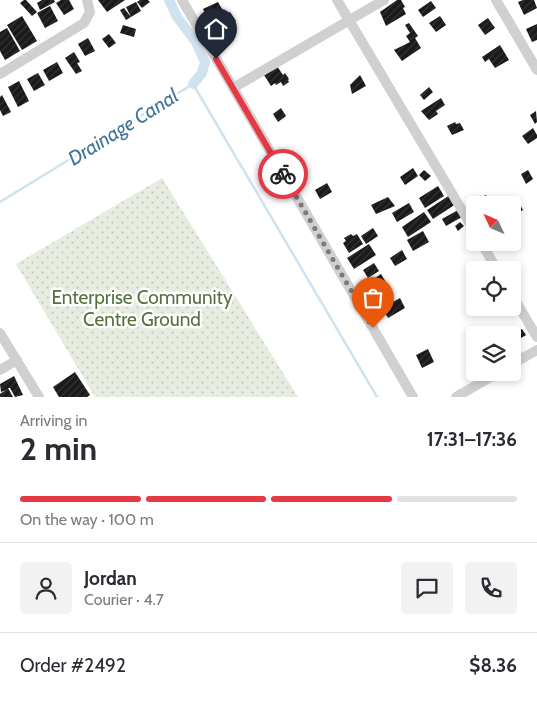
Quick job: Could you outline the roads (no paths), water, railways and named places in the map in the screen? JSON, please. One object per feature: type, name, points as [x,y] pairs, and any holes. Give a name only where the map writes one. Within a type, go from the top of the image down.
[{"type":"street","points":[[0,73],[84,23],[90,12],[87,0]]},
{"type":"street","points":[[182,0],[413,397]]},
{"type":"street","points":[[337,0],[466,217]]},
{"type":"street","points":[[234,88],[384,0]]},
{"type":"street","points":[[496,0],[537,70]]},
{"type":"street","points":[[521,311],[537,337]]},
{"type":"street","points":[[0,333],[39,397]]},
{"type":"street","points":[[521,359],[537,350]]},
{"type":"street","points":[[0,370],[17,360]]},
{"type":"street","points":[[456,397],[483,381]]},
{"type":"waterway","points":[[169,0],[177,17],[196,42],[205,62],[202,73],[193,84]]},
{"type":"waterway","name":"Drainage Canal","points":[[0,202],[193,84],[377,397]]},
{"type":"park label","name":"Enterprise Community Centre Ground","points":[[142,308]]}]
